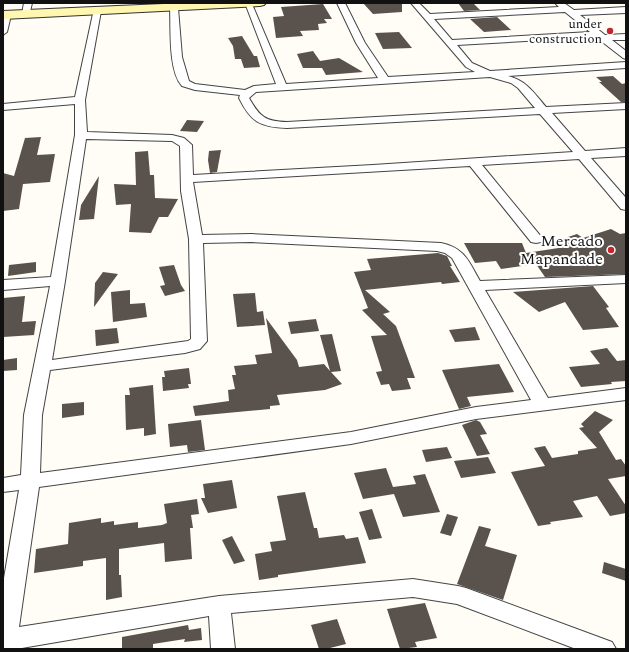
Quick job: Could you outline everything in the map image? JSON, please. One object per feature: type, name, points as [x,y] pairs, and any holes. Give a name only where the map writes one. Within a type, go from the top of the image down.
[{"type":"street","points":[[3,32],[5,15],[27,8],[102,8],[254,3],[282,87]]},
{"type":"street","points":[[341,3],[354,34],[367,56],[385,80]]},
{"type":"street","points":[[416,3],[469,65],[475,69],[515,81],[522,86],[545,110],[580,155],[626,206]]},
{"type":"street","points":[[559,3],[626,56]]},
{"type":"street","points":[[181,6],[179,66],[183,81],[190,86],[247,93]]},
{"type":"street","points":[[102,8],[80,100],[81,135],[58,281],[33,415],[30,482],[4,643],[219,605],[413,588],[458,595],[604,649]]},
{"type":"street","points":[[429,17],[626,10]]},
{"type":"street","points":[[450,43],[602,36],[626,37]]},
{"type":"street","points":[[626,65],[494,75],[385,80],[254,89],[247,93],[244,98],[252,114],[256,118],[268,123],[287,125],[626,106]]},
{"type":"street","points":[[3,107],[80,100]]},
{"type":"street","points":[[42,366],[185,348],[194,345],[199,341],[196,239],[187,191],[186,145],[180,140],[161,138],[81,135]]},
{"type":"street","points":[[187,180],[474,163],[626,152]]},
{"type":"street","points":[[474,163],[536,239]]},
{"type":"street","points":[[196,239],[251,238],[442,247],[454,252],[458,256],[544,405]]},
{"type":"street","points":[[475,286],[626,279]]},
{"type":"street","points":[[3,286],[58,281]]},
{"type":"street","points":[[3,485],[351,438],[468,415],[626,394]]},
{"type":"street","points":[[219,605],[223,649]]},
{"type":"building","points":[[363,3],[402,3],[402,12],[373,14]]},
{"type":"building","points":[[458,3],[473,3],[480,10],[464,11]]},
{"type":"building","points":[[323,4],[332,19],[324,19],[327,23],[318,24],[319,30],[300,31],[303,36],[276,38],[273,17],[284,16],[281,7]]},
{"type":"building","points":[[497,17],[511,30],[484,32],[470,19]]},
{"type":"building","points":[[399,32],[412,48],[383,49],[375,33]]},
{"type":"building","points":[[242,36],[254,56],[257,56],[260,67],[244,68],[241,59],[235,59],[233,46],[228,38]]},
{"type":"building","points":[[313,51],[320,61],[339,58],[363,72],[326,75],[322,68],[303,68],[297,54]]},
{"type":"building","points":[[613,76],[622,84],[626,83],[626,102],[621,102],[599,82],[602,82],[596,77]]},
{"type":"building","points":[[187,120],[204,121],[197,132],[180,131]]},
{"type":"building","points":[[41,137],[37,155],[55,154],[50,182],[23,184],[19,209],[3,211],[3,173],[14,176],[25,138]]},
{"type":"building","points":[[221,150],[217,172],[210,173],[208,160],[209,151]]},
{"type":"building","points":[[148,151],[150,175],[154,175],[155,198],[178,199],[168,217],[159,217],[151,233],[129,232],[131,204],[116,205],[114,184],[136,185],[135,152]]},
{"type":"building","points":[[99,176],[94,219],[79,220],[81,205]]},
{"type":"building","points":[[611,229],[620,234],[626,233],[626,274],[545,277],[536,264],[501,269],[496,261],[475,263],[464,243],[522,243],[526,253],[565,247],[556,241],[577,234],[583,238]]},
{"type":"building","points":[[438,253],[447,256],[452,266],[450,266],[460,282],[442,284],[441,282],[365,290],[390,312],[383,314],[396,326],[415,378],[407,378],[411,389],[392,391],[389,384],[381,385],[376,372],[382,371],[371,336],[387,335],[362,310],[368,308],[354,272],[371,270],[367,259]]},
{"type":"building","points":[[36,262],[36,272],[8,276],[9,265]]},
{"type":"building","points":[[174,265],[181,285],[185,291],[165,296],[160,286],[165,285],[159,267]]},
{"type":"building","points":[[103,272],[118,274],[94,307],[95,283]]},
{"type":"building","points":[[593,286],[609,307],[606,308],[619,327],[583,330],[565,302],[539,312],[513,292]]},
{"type":"building","points":[[130,290],[130,304],[145,303],[147,317],[113,322],[111,292]]},
{"type":"building","points":[[255,293],[257,312],[263,311],[265,325],[237,327],[233,294]]},
{"type":"building","points":[[25,296],[22,322],[36,321],[34,335],[3,337],[3,298]]},
{"type":"building","points":[[266,318],[297,360],[299,367],[324,364],[330,371],[320,335],[332,334],[341,371],[331,372],[342,384],[325,390],[277,395],[280,405],[270,406],[270,409],[195,416],[193,406],[229,401],[228,390],[235,389],[232,375],[236,375],[234,366],[257,364],[255,355],[272,353]]},
{"type":"building","points":[[316,319],[319,331],[291,334],[288,322]]},
{"type":"building","points":[[475,327],[480,340],[455,342],[449,330]]},
{"type":"building","points":[[117,328],[119,343],[96,346],[95,330]]},
{"type":"building","points":[[607,348],[617,361],[626,360],[626,381],[581,387],[569,367],[600,364],[590,351]]},
{"type":"building","points":[[17,358],[17,370],[3,371],[3,360]]},
{"type":"building","points":[[499,364],[514,392],[467,397],[471,406],[459,409],[442,370]]},
{"type":"building","points":[[189,368],[191,384],[188,384],[189,388],[163,391],[162,377],[165,377],[164,371]]},
{"type":"building","points":[[153,385],[156,434],[144,436],[144,428],[126,430],[125,395],[130,395],[129,388]]},
{"type":"building","points":[[84,402],[84,415],[62,418],[62,404]]},
{"type":"building","points":[[595,411],[613,420],[599,432],[616,460],[621,459],[626,466],[626,476],[608,479],[626,506],[626,513],[610,516],[597,496],[573,501],[583,517],[550,522],[551,524],[538,526],[511,472],[545,466],[534,448],[545,446],[552,458],[578,454],[578,451],[597,448],[579,428],[584,427],[581,424]]},
{"type":"building","points":[[201,420],[205,450],[188,452],[187,445],[170,447],[168,424]]},
{"type":"building","points":[[476,420],[480,422],[487,434],[480,435],[490,454],[477,456],[462,425]]},
{"type":"building","points":[[447,447],[452,458],[426,462],[422,450]]},
{"type":"building","points":[[488,457],[496,473],[461,478],[454,461]]},
{"type":"building","points":[[386,468],[393,487],[416,484],[413,476],[425,474],[440,512],[403,517],[394,494],[363,499],[354,473]]},
{"type":"building","points":[[232,480],[237,508],[208,513],[201,498],[205,498],[203,484]]},
{"type":"building","points":[[305,492],[314,528],[317,528],[319,538],[344,535],[346,539],[358,537],[366,563],[278,575],[278,577],[259,580],[255,554],[272,551],[270,542],[286,540],[277,496]]},
{"type":"building","points":[[197,499],[199,514],[191,515],[193,528],[190,528],[192,559],[165,562],[164,543],[119,549],[119,575],[121,575],[122,597],[106,600],[106,558],[83,561],[83,566],[34,573],[36,549],[68,544],[69,523],[101,518],[101,523],[114,521],[114,525],[138,522],[138,528],[162,525],[167,523],[164,504]]},
{"type":"building","points":[[372,509],[382,538],[369,540],[359,512]]},
{"type":"building","points":[[447,514],[458,517],[451,536],[440,533]]},
{"type":"building","points":[[479,526],[491,529],[485,546],[517,555],[503,600],[457,584]]},
{"type":"building","points":[[232,536],[245,561],[234,564],[222,540]]},
{"type":"building","points":[[604,562],[626,569],[626,581],[602,573]]},
{"type":"building","points":[[425,603],[437,638],[415,642],[417,647],[400,649],[387,609]]},
{"type":"building","points":[[337,619],[346,644],[326,649],[319,649],[311,625]]},
{"type":"building","points":[[188,625],[189,630],[201,628],[202,640],[184,642],[185,639],[153,644],[153,649],[122,649],[122,637]]},
{"type":"place","name":"under construction","points":[[610,31]]},
{"type":"place","name":"Mercado Mapandade","points":[[611,250]]}]
